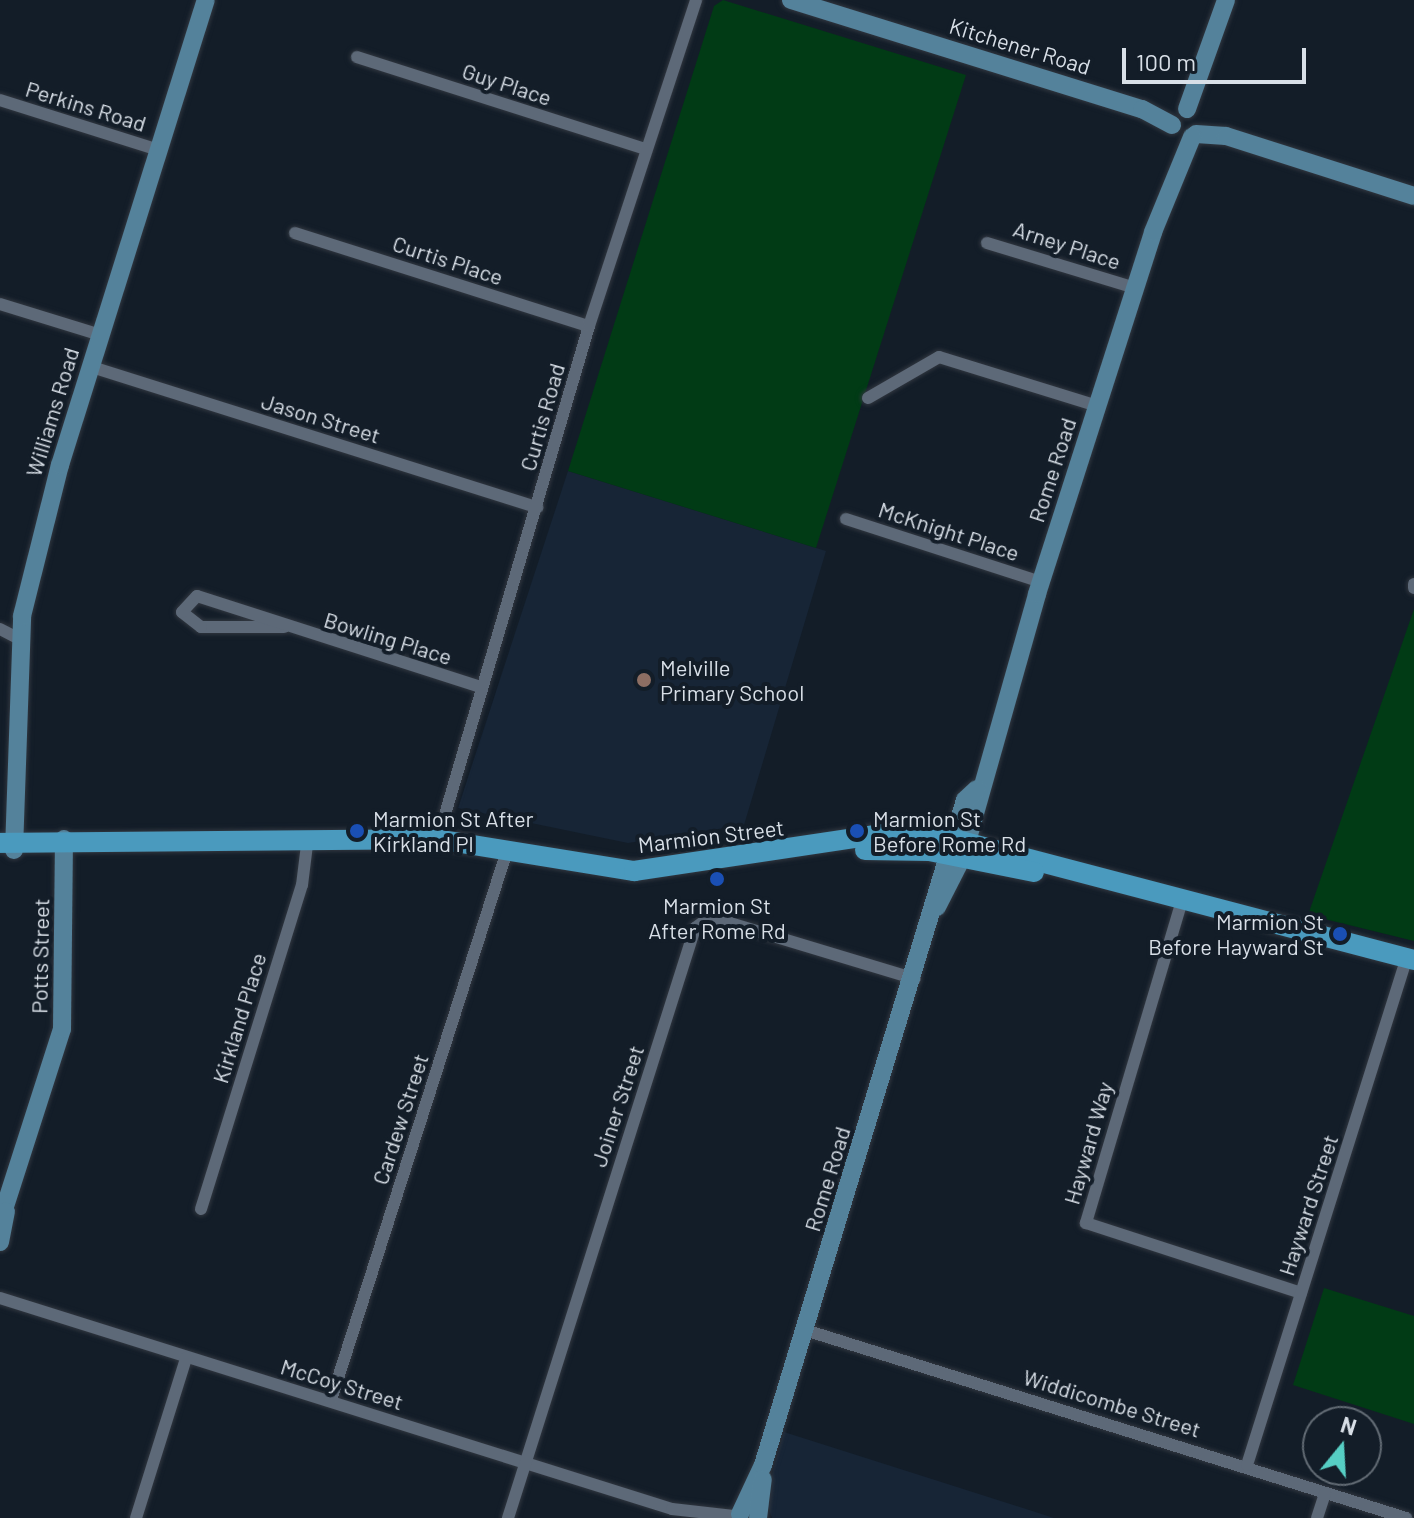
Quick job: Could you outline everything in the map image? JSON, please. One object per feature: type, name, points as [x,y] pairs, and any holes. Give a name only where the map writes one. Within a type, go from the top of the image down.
[{"type":"main road","name":"Marmion Street","points":[[7,847],[64,844],[436,843],[640,881],[880,848],[958,846],[1180,909],[1410,963]]},
{"type":"street","name":"Williams Road","points":[[7,847],[18,638],[57,475],[206,0]]},
{"type":"street","name":"Curtis Road","points":[[436,843],[589,326],[696,0]]},
{"type":"street","name":"Kitchener Road","points":[[791,0],[1414,196]]},
{"type":"street","name":"Rome Road","points":[[744,1517],[958,846],[965,800],[977,789],[1226,0]]},
{"type":"street","name":"Guy Place","points":[[357,57],[645,149]]},
{"type":"street","name":"Perkins Road","points":[[0,100],[159,150]]},
{"type":"street","name":"Curtis Place","points":[[295,233],[589,326]]},
{"type":"street","name":"Arney Place","points":[[987,243],[1135,288]]},
{"type":"street","points":[[0,304],[101,335]]},
{"type":"street","points":[[868,398],[939,357],[1097,406]]},
{"type":"street","name":"Jason Street","points":[[92,367],[537,507]]},
{"type":"street","name":"McKnight Place","points":[[846,519],[1041,582]]},
{"type":"street","name":"Bowling Place","points":[[284,627],[201,627],[182,612],[197,596],[284,627],[480,687]]},
{"type":"street","points":[[0,629],[18,638]]},
{"type":"street","name":"Kirkland Place","points":[[201,1209],[308,842]]},
{"type":"street","name":"Potts Street","points":[[0,1242],[3,1216],[64,1019],[64,844]]},
{"type":"street","name":"Cardew Street","points":[[331,1400],[506,856]]},
{"type":"street","name":"Hayward Way","points":[[1180,909],[1086,1223],[1301,1293]]},
{"type":"street","name":"Joiner Street","points":[[508,1518],[695,928],[707,919],[730,923],[915,979]]},
{"type":"street","name":"Hayward Street","points":[[1247,1465],[1410,963]]},
{"type":"street","name":"McCoy Street","points":[[0,1298],[186,1358],[331,1400],[672,1509],[691,1518]]},
{"type":"street","name":"Widdicombe Street","points":[[805,1330],[1247,1465],[1406,1518]]},
{"type":"street","points":[[136,1518],[186,1358]]},
{"type":"street","points":[[1317,1518],[1325,1493]]},
{"type":"street","name":"McCoy Street","points":[[672,1509],[744,1517]]},
{"type":"shaded area","name":"Melville Primary School","points":[[568,471],[826,551],[744,825],[628,843],[458,808]]},
{"type":"shaded area","points":[[784,1432],[1054,1518],[772,1518],[765,1499]]},
{"type":"green space","points":[[723,0],[966,75],[816,548],[568,471],[714,6]]},
{"type":"green space","points":[[1414,609],[1414,941],[1308,915]]},
{"type":"green space","points":[[1324,1288],[1414,1316],[1414,1424],[1382,1414],[1382,1406],[1358,1406],[1293,1385]]},
{"type":"place","name":"Melville Primary School","points":[[644,680]]},
{"type":"place","name":"Marmion St After Kirkland Pl","points":[[357,831]]},
{"type":"place","name":"Marmion St Before Rome Rd","points":[[857,831]]},
{"type":"place","name":"Marmion St After Rome Rd","points":[[717,879]]},
{"type":"place","name":"Marmion St Before Hayward St","points":[[1340,934]]}]
